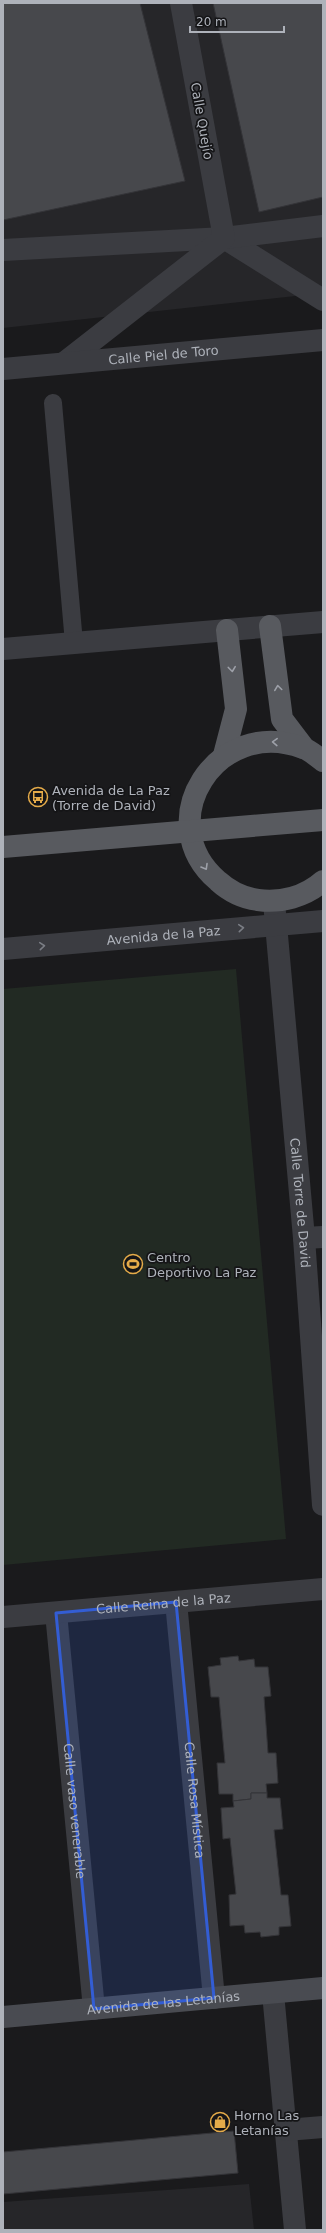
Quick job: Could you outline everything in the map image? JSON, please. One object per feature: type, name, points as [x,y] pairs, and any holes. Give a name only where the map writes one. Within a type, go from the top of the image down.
[{"type":"main road","points":[[270,626],[282,719],[304,748],[323,761]]},
{"type":"main road","points":[[224,755],[236,709],[227,630]]},
{"type":"main road","points":[[304,748],[277,741],[250,744],[224,755],[205,775],[192,800],[190,831],[196,852],[208,873],[227,889],[249,899],[274,902],[299,896],[323,881]]},
{"type":"main road","points":[[3,847],[323,820]]},
{"type":"street","name":"Calle Quejío","points":[[181,3],[224,238]]},
{"type":"street","points":[[3,250],[224,238],[323,226]]},
{"type":"street","points":[[224,238],[323,300]]},
{"type":"street","points":[[64,363],[224,238]]},
{"type":"street","name":"Calle Piel de Toro","points":[[3,369],[323,340]]},
{"type":"street","points":[[3,649],[323,622]]},
{"type":"street","name":"Calle Torre de David","points":[[274,902],[313,1237],[323,1505]]},
{"type":"street","name":"Avenida de la Paz","points":[[3,949],[323,921]]},
{"type":"street","name":"Calle Reina de la Paz","points":[[3,1617],[323,1589]]},
{"type":"street","name":"Calle Rosa Mística","points":[[176,1602],[214,1998]]},
{"type":"street","name":"Calle vaso venerable","points":[[56,1613],[94,2009]]},
{"type":"street","name":"Avenida de las Letanías","points":[[3,2017],[323,1988]]},
{"type":"street","points":[[273,1993],[295,2230]]},
{"type":"street","points":[[286,2130],[323,2127]]},
{"type":"lane","points":[[53,403],[74,643]]},
{"type":"highlighted area","points":[[176,1602],[214,1998],[94,2009],[56,1613]]},
{"type":"shaded area","points":[[3,3],[323,3],[323,293],[3,328]]},
{"type":"shaded area","name":"Centro Deportivo La Paz","points":[[236,969],[286,1539],[3,1565],[3,989]]},
{"type":"shaded area","points":[[249,2184],[254,2230],[3,2230],[3,2202]]},
{"type":"building","points":[[3,3],[140,3],[185,181],[3,220]]},
{"type":"building","points":[[213,3],[323,3],[323,197],[259,212]]},
{"type":"building","points":[[238,1656],[239,1661],[254,1659],[255,1667],[268,1667],[271,1696],[264,1697],[268,1753],[276,1753],[278,1783],[266,1784],[267,1793],[251,1793],[251,1799],[233,1801],[233,1794],[219,1794],[217,1763],[225,1763],[219,1697],[211,1697],[208,1667],[221,1665],[220,1658]]},
{"type":"building","points":[[251,1793],[267,1793],[267,1798],[280,1798],[283,1829],[274,1830],[281,1895],[288,1895],[291,1926],[279,1927],[279,1935],[261,1937],[260,1932],[245,1933],[244,1925],[230,1926],[229,1895],[236,1894],[230,1838],[223,1839],[221,1808],[234,1807],[233,1801],[251,1799]]},
{"type":"building","points":[[234,2131],[238,2173],[3,2194],[3,2152]]},
{"type":"place","name":"Avenida de La Paz (Torre de David)","points":[[38,797]]},
{"type":"place","name":"Centro Deportivo La Paz","points":[[133,1264]]},
{"type":"place","name":"Horno Las Letanías","points":[[220,2122]]}]
